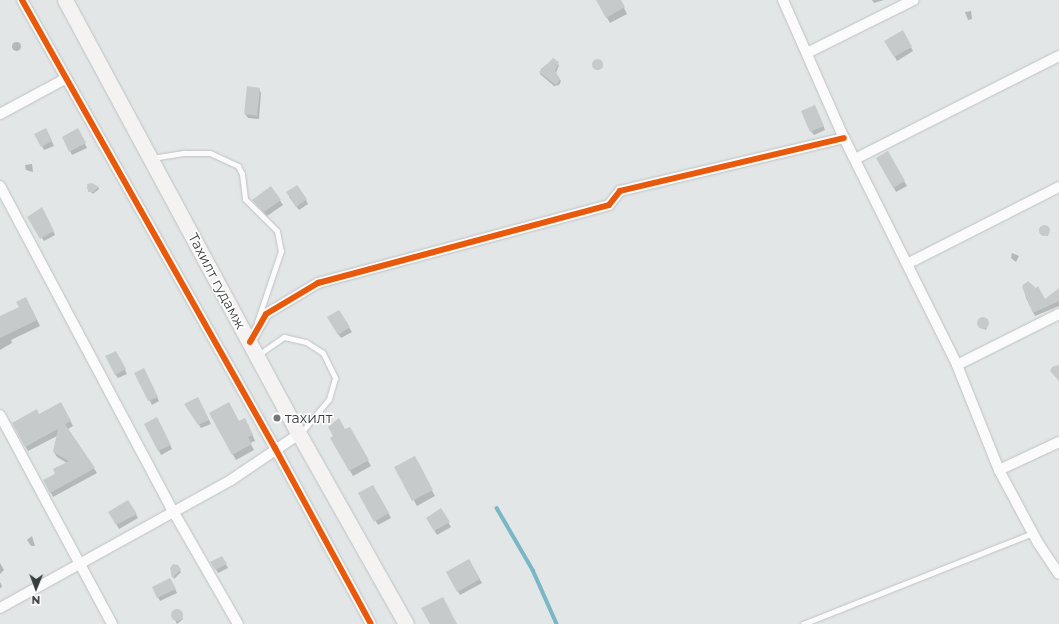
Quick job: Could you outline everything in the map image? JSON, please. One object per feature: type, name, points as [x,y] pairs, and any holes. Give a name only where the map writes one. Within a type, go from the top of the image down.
[{"type":"main road","name":"Тахилт гудамж","points":[[65,0],[300,434],[406,624]]},
{"type":"street","points":[[22,0],[65,79],[275,448],[371,624]]},
{"type":"street","points":[[783,0],[844,138],[957,365],[999,470],[1032,532],[1059,574]]},
{"type":"street","points":[[807,53],[914,0]]},
{"type":"street","points":[[855,159],[1059,56]]},
{"type":"street","points":[[0,114],[65,79]]},
{"type":"street","points":[[250,342],[266,314],[318,283],[608,205],[620,191],[844,138]]},
{"type":"street","points":[[0,186],[173,511],[238,624]]},
{"type":"street","points":[[907,264],[1059,187]]},
{"type":"street","points":[[957,365],[1059,314]]},
{"type":"street","points":[[0,415],[112,624]]},
{"type":"street","points":[[0,608],[80,562],[232,480],[275,448],[300,434]]},
{"type":"street","points":[[999,470],[1059,442]]},
{"type":"lane","points":[[150,158],[185,153],[210,153],[234,163],[242,174],[245,199],[277,231],[281,250],[250,342]]},
{"type":"lane","points":[[257,355],[284,337],[306,342],[323,353],[335,378],[329,399],[300,434]]},
{"type":"lane","points":[[803,624],[1032,532]]},
{"type":"building","points":[[596,0],[621,0],[625,7],[606,18]]},
{"type":"building","points":[[903,30],[912,47],[894,57],[884,41]]},
{"type":"building","points":[[553,58],[559,62],[555,71],[560,80],[556,85],[539,72]]},
{"type":"building","points":[[595,59],[599,59],[601,60],[601,68],[595,69],[592,66],[592,62]]},
{"type":"building","points":[[247,86],[260,88],[257,116],[244,114]]},
{"type":"building","points":[[815,105],[824,126],[810,132],[801,111]]},
{"type":"building","points":[[46,128],[52,141],[41,147],[34,134]]},
{"type":"building","points":[[78,128],[86,143],[69,152],[62,137]]},
{"type":"building","points":[[888,151],[905,181],[893,188],[876,158]]},
{"type":"building","points":[[92,183],[99,187],[93,192],[88,192],[87,184]]},
{"type":"building","points":[[297,185],[307,199],[296,207],[286,192]]},
{"type":"building","points":[[271,186],[281,200],[264,212],[252,200]]},
{"type":"building","points":[[42,207],[54,231],[40,239],[27,217]]},
{"type":"building","points":[[1042,225],[1046,225],[1048,226],[1048,234],[1042,235],[1039,232],[1039,228]]},
{"type":"building","points":[[1028,281],[1036,288],[1038,286],[1045,299],[1059,288],[1059,301],[1033,313],[1022,287]]},
{"type":"building","points":[[26,297],[37,320],[0,338],[0,316],[19,307],[16,302]]},
{"type":"building","points":[[339,310],[350,327],[338,335],[327,317]]},
{"type":"building","points":[[981,317],[985,317],[989,323],[985,329],[981,329],[977,325],[977,321]]},
{"type":"building","points":[[116,351],[126,369],[115,375],[105,356]]},
{"type":"building","points":[[1059,365],[1059,381],[1050,371],[1052,367]]},
{"type":"building","points":[[144,368],[158,397],[148,401],[134,373]]},
{"type":"building","points":[[198,397],[209,420],[198,425],[184,404]]},
{"type":"building","points":[[61,402],[71,421],[65,424],[95,468],[50,493],[43,480],[55,474],[53,469],[69,461],[53,452],[58,429],[25,447],[12,423],[37,409],[39,414]]},
{"type":"building","points":[[229,402],[239,421],[245,418],[253,435],[248,437],[252,444],[232,455],[209,413]]},
{"type":"building","points":[[157,417],[171,445],[158,451],[144,424]]},
{"type":"building","points":[[339,418],[345,429],[350,427],[369,460],[349,471],[330,438],[333,436],[328,427]]},
{"type":"building","points":[[415,456],[433,490],[412,501],[394,467]]},
{"type":"building","points":[[373,485],[389,513],[374,522],[358,493]]},
{"type":"building","points":[[128,500],[137,514],[116,525],[108,512]]},
{"type":"building","points":[[441,508],[450,522],[434,531],[426,518]]},
{"type":"building","points":[[222,556],[227,564],[215,570],[210,562]]},
{"type":"building","points":[[469,559],[480,579],[457,592],[446,572]]},
{"type":"building","points":[[173,564],[178,565],[181,570],[172,578],[170,568]]},
{"type":"building","points":[[170,578],[176,589],[157,598],[152,587]]},
{"type":"building","points":[[443,597],[457,624],[430,624],[421,608]]},
{"type":"building","points":[[179,609],[182,610],[182,620],[175,621],[172,620],[171,613],[172,610]]},
{"type":"waterway","points":[[497,508],[533,570],[557,624]]},
{"type":"cycle path","points":[[22,0],[275,448],[371,624]]},
{"type":"cycle path","points":[[250,342],[266,314],[318,283],[609,205],[620,191],[844,138]]},
{"type":"place","name":"тахилт","points":[[277,418]]}]
